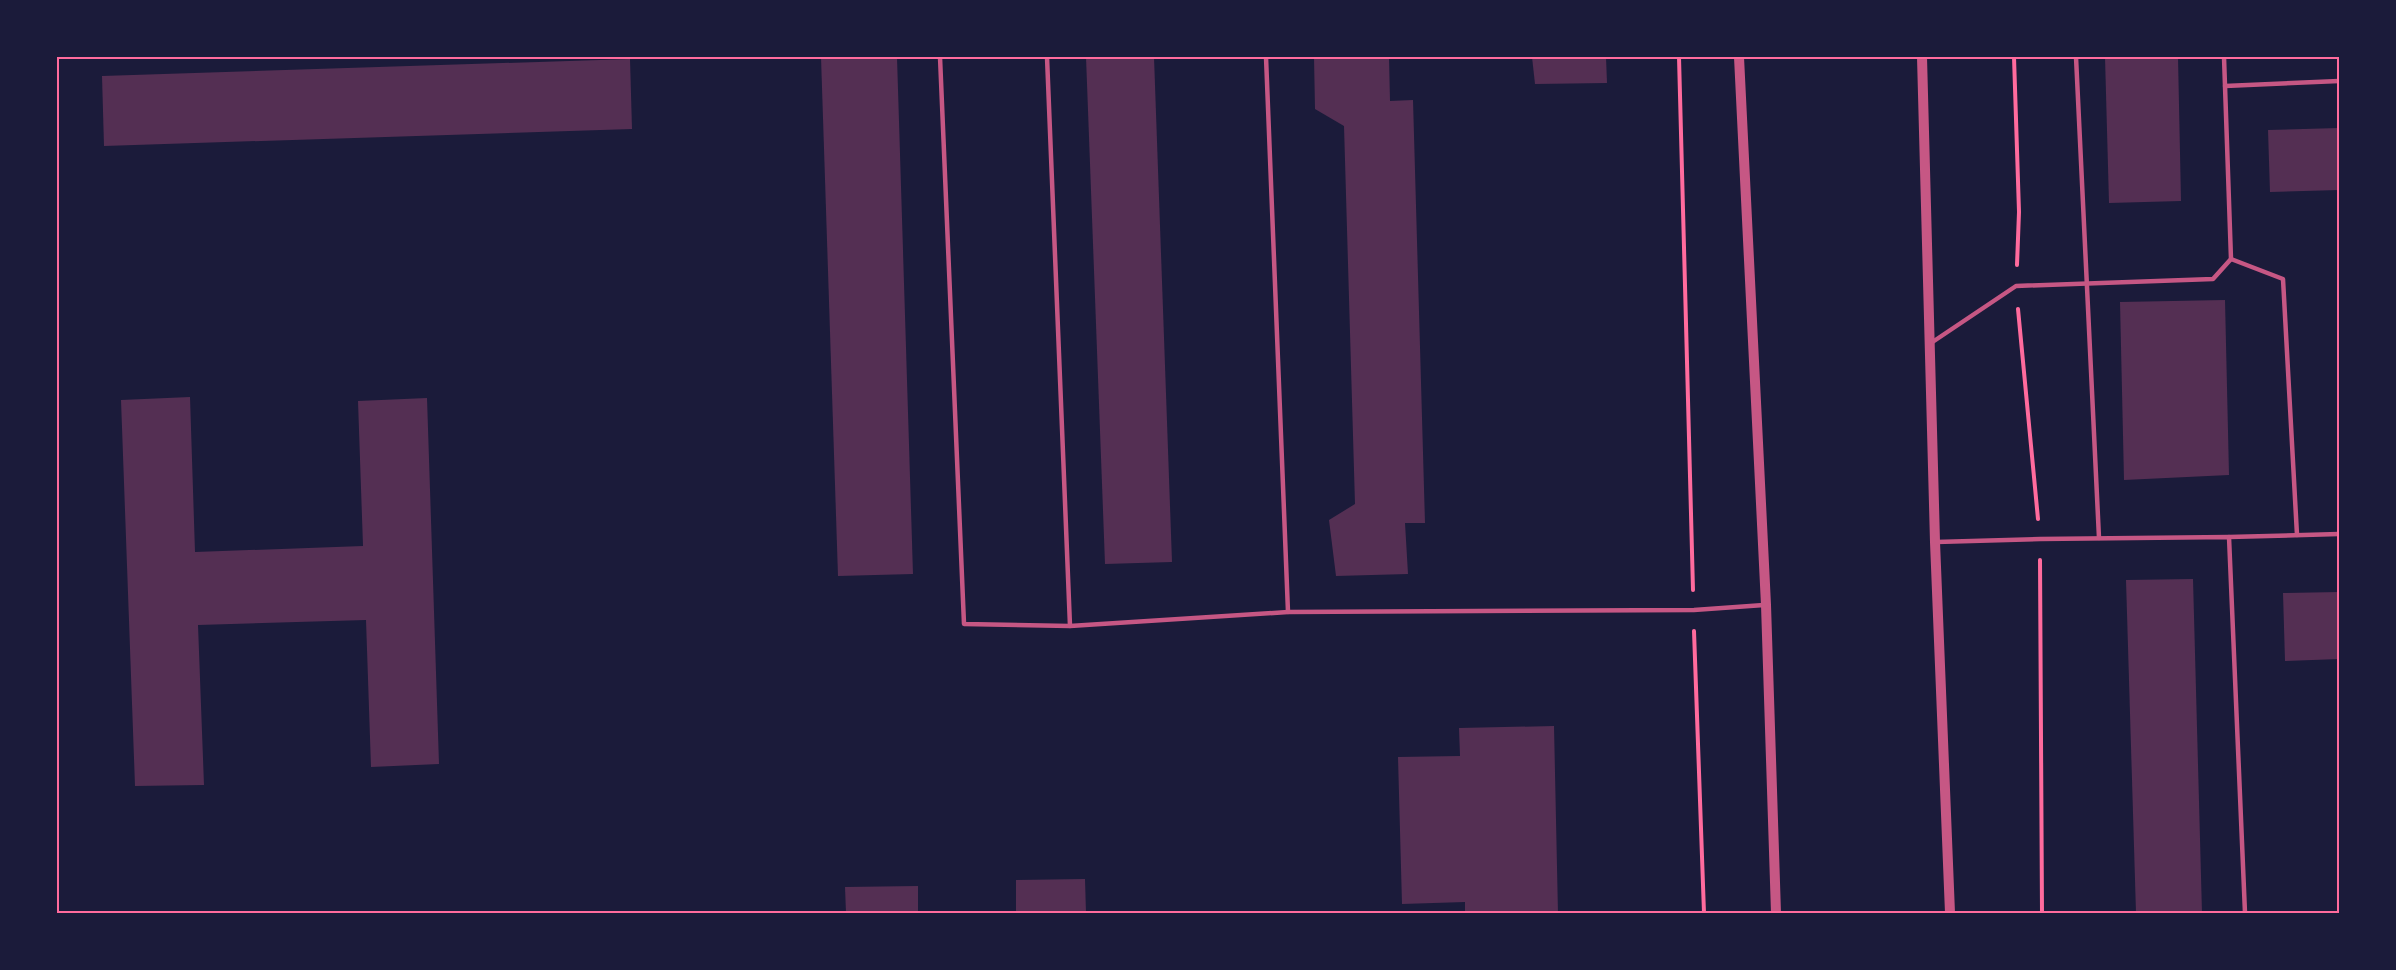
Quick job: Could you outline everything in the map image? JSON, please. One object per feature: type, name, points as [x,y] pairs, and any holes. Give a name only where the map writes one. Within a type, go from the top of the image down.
[{"type":"street","points":[[1739,57],[1766,605],[1776,913]]},
{"type":"street","points":[[1922,57],[1935,542],[1950,913]]},
{"type":"lane","points":[[940,57],[964,624],[1070,626],[1288,612],[1694,610],[1766,605]]},
{"type":"lane","points":[[1047,57],[1070,626]]},
{"type":"lane","points":[[1266,57],[1288,612]]},
{"type":"lane","points":[[2076,57],[2099,538]]},
{"type":"lane","points":[[1931,343],[2016,286],[2213,279],[2231,259],[2224,57]]},
{"type":"lane","points":[[2225,86],[2339,81]]},
{"type":"lane","points":[[2231,259],[2283,279],[2296,535]]},
{"type":"lane","points":[[1935,542],[2339,534]]},
{"type":"lane","points":[[2229,537],[2246,913]]},
{"type":"path","points":[[1679,57],[1704,913]]},
{"type":"path","points":[[2014,57],[2019,212],[2016,286],[2040,539],[2042,913]]},
{"type":"building","points":[[821,57],[897,57],[913,574],[838,576]]},
{"type":"building","points":[[1086,57],[1154,57],[1172,562],[1105,564]]},
{"type":"building","points":[[1314,57],[1389,57],[1390,101],[1413,100],[1425,523],[1405,523],[1408,574],[1336,576],[1329,520],[1355,504],[1344,126],[1315,109]]},
{"type":"building","points":[[1532,57],[1606,57],[1607,83],[1535,84]]},
{"type":"building","points":[[2105,57],[2178,57],[2181,201],[2109,203]]},
{"type":"building","points":[[630,59],[632,129],[104,146],[102,76]]},
{"type":"building","points":[[2339,128],[2339,190],[2270,192],[2268,130]]},
{"type":"building","points":[[2225,300],[2229,475],[2124,480],[2120,302]]},
{"type":"building","points":[[190,397],[195,552],[363,546],[358,401],[427,398],[439,764],[371,767],[366,620],[198,625],[204,785],[135,786],[121,400]]},
{"type":"building","points":[[2193,579],[2202,913],[2136,913],[2126,580]]},
{"type":"building","points":[[2339,592],[2339,659],[2285,661],[2283,593]]},
{"type":"building","points":[[1554,726],[1558,913],[1465,913],[1465,902],[1402,904],[1398,757],[1460,756],[1459,728]]},
{"type":"building","points":[[1085,879],[1086,913],[1016,913],[1016,880]]},
{"type":"building","points":[[918,886],[918,913],[846,913],[845,887]]}]
